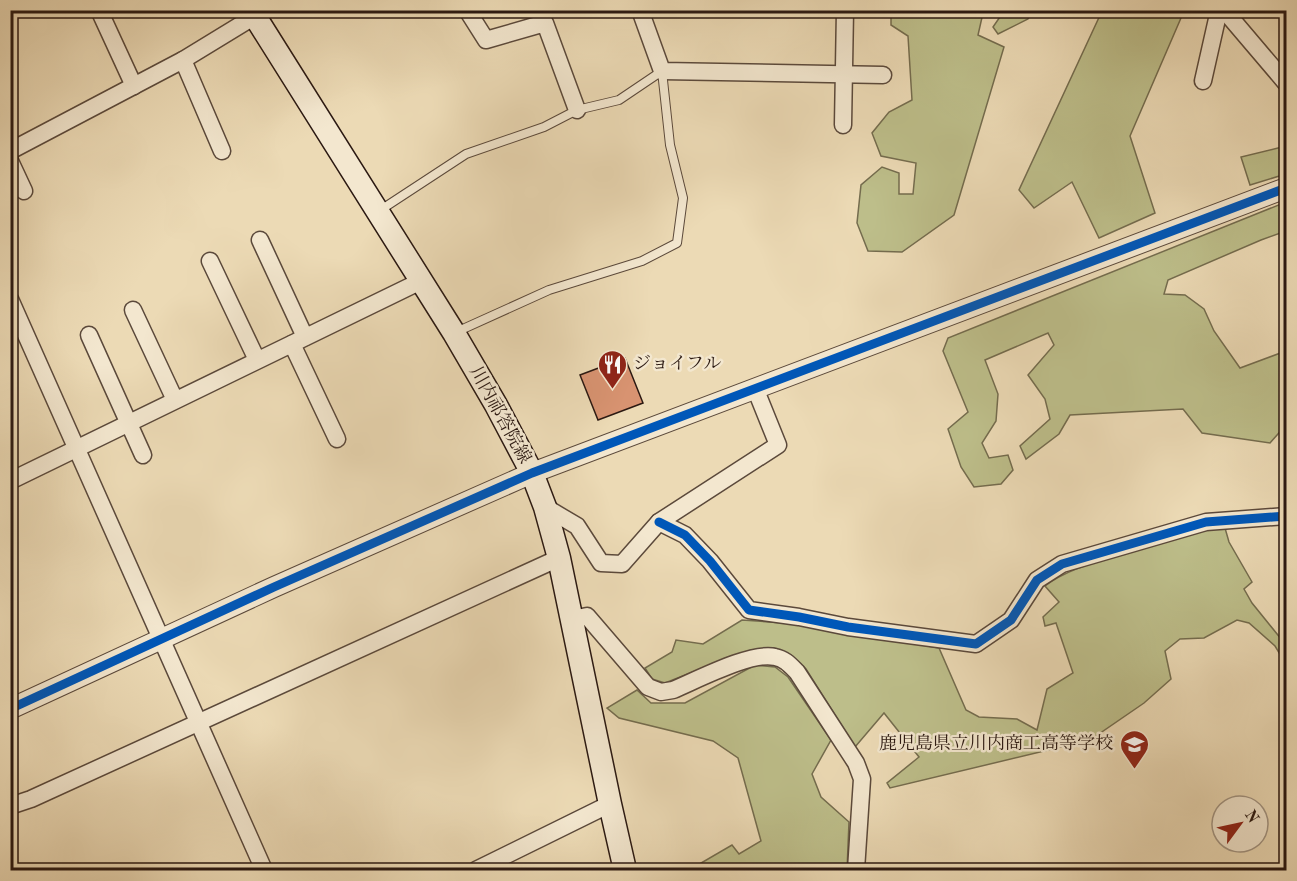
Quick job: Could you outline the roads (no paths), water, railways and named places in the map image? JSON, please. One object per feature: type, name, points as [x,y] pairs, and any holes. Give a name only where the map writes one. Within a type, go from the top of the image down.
[{"type":"main road","name":"川内祁答院線","points":[[253,14],[454,333],[532,473],[545,507],[559,558],[625,870]]},
{"type":"street","points":[[99,10],[134,86]]},
{"type":"street","points":[[467,10],[486,40],[545,23],[577,110]]},
{"type":"street","points":[[640,10],[662,71],[883,75]]},
{"type":"street","points":[[843,125],[845,10]]},
{"type":"street","points":[[1203,81],[1219,10]]},
{"type":"street","points":[[1224,10],[1281,64],[1287,83]]},
{"type":"street","points":[[10,151],[183,60],[253,14]]},
{"type":"street","points":[[183,60],[222,151]]},
{"type":"street","points":[[10,161],[24,191]]},
{"type":"street","points":[[10,709],[274,587],[532,473],[1287,188]]},
{"type":"street","points":[[260,240],[337,439]]},
{"type":"street","points":[[210,261],[257,360]]},
{"type":"street","points":[[10,481],[421,281]]},
{"type":"street","points":[[10,299],[264,870]]},
{"type":"street","points":[[133,310],[175,400]]},
{"type":"street","points":[[89,335],[143,456]]},
{"type":"street","points":[[545,507],[577,526],[601,563],[621,564],[659,522],[778,445],[755,388]]},
{"type":"street","points":[[659,522],[685,535],[710,561],[748,610],[848,627],[976,644],[1011,620],[1037,580],[1062,564],[1206,522],[1287,516]]},
{"type":"street","points":[[10,806],[42,794],[559,558]]},
{"type":"street","points":[[572,618],[587,616],[648,687],[661,692],[674,690],[753,657],[773,656],[787,662],[804,682],[856,763],[862,779],[856,870]]},
{"type":"street","points":[[476,870],[610,804]]},
{"type":"lane","points":[[378,211],[466,154],[544,127],[577,110],[619,100],[662,71],[670,145],[683,198],[677,243],[642,261],[549,290],[454,333]]},
{"type":"place","name":"ジョイフル","points":[[612,390]]},
{"type":"place","name":"鹿児島県立川内商工高等学校","points":[[1134,770]]}]
